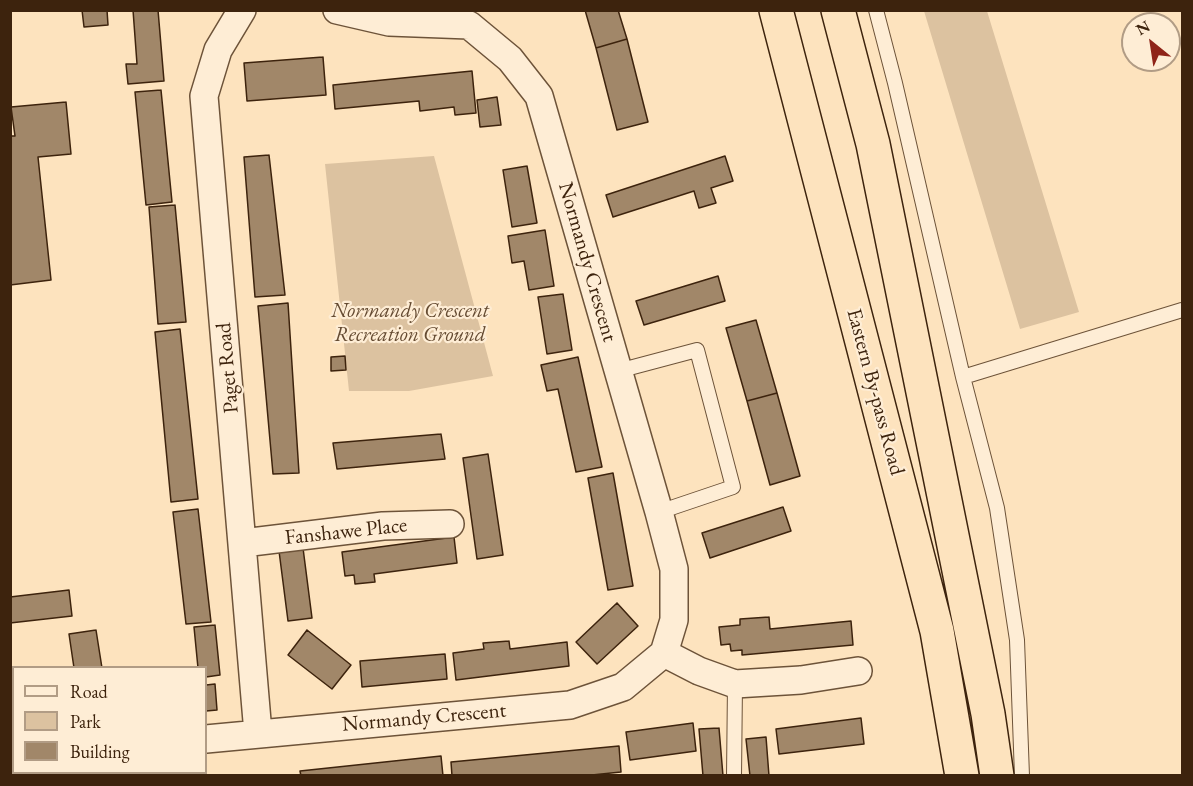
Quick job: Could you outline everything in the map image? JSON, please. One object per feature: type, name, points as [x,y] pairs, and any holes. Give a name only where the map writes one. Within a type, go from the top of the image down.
[{"type":"highway","name":"Eastern By-pass Road","points":[[776,10],[937,631],[962,776]]},
{"type":"highway","name":"Eastern By-pass Road","points":[[838,10],[873,144],[988,714],[997,776]]},
{"type":"street","name":"Paget Road","points":[[242,10],[218,50],[204,96],[258,733]]},
{"type":"street","name":"Normandy Crescent","points":[[207,739],[570,705],[623,687],[664,653],[674,620],[674,569],[538,96],[510,59],[472,18],[389,22],[338,10]]},
{"type":"street","name":"Fanshawe Place","points":[[243,543],[383,526],[450,524]]},
{"type":"street","points":[[664,653],[699,671],[735,684],[801,680],[858,672]]},
{"type":"lane","points":[[876,10],[963,377],[997,508],[1017,640],[1022,776]]},
{"type":"lane","points":[[963,377],[1182,310]]},
{"type":"lane","points":[[618,371],[697,350],[733,487],[659,512]]},
{"type":"lane","points":[[734,776],[735,684]]},
{"type":"green space","points":[[924,11],[987,11],[1079,312],[1020,329]]},
{"type":"green space","name":"Normandy Crescent Recreation Ground","points":[[434,156],[493,376],[409,391],[349,391],[325,164]]},
{"type":"building","points":[[82,10],[107,10],[108,25],[84,27]]},
{"type":"building","points":[[133,10],[158,10],[164,81],[128,84],[126,64],[137,64]]},
{"type":"building","points":[[585,10],[618,10],[627,39],[596,48]]},
{"type":"building","points":[[627,39],[648,122],[617,130],[596,48]]},
{"type":"building","points":[[323,57],[326,95],[247,101],[244,63]]},
{"type":"building","points":[[472,71],[476,113],[455,115],[454,107],[420,111],[419,101],[335,109],[333,85]]},
{"type":"building","points":[[161,90],[172,202],[146,205],[135,92]]},
{"type":"building","points":[[497,97],[501,125],[480,127],[477,100]]},
{"type":"building","points":[[66,102],[71,154],[38,157],[51,280],[10,285],[10,136],[15,136],[11,107]]},
{"type":"building","points":[[269,155],[285,295],[255,297],[244,157]]},
{"type":"building","points":[[725,156],[733,181],[711,188],[716,203],[699,208],[694,191],[613,217],[606,195]]},
{"type":"building","points":[[527,166],[537,223],[512,227],[503,170]]},
{"type":"building","points":[[175,205],[186,322],[158,324],[149,207]]},
{"type":"building","points":[[545,230],[554,286],[529,290],[524,261],[512,263],[508,236]]},
{"type":"building","points":[[718,276],[725,301],[644,325],[636,301]]},
{"type":"building","points":[[563,294],[572,350],[547,354],[538,297]]},
{"type":"building","points":[[288,303],[299,473],[273,474],[258,306]]},
{"type":"building","points":[[756,320],[777,393],[747,401],[726,328]]},
{"type":"building","points":[[180,329],[198,499],[171,502],[155,332]]},
{"type":"building","points":[[345,356],[346,370],[331,371],[331,357]]},
{"type":"building","points":[[578,357],[602,467],[576,472],[558,389],[547,391],[541,365]]},
{"type":"building","points":[[777,393],[800,476],[770,485],[747,401]]},
{"type":"building","points":[[441,434],[445,459],[337,469],[333,443]]},
{"type":"building","points":[[488,454],[503,555],[477,559],[463,458]]},
{"type":"building","points":[[613,473],[633,586],[608,590],[588,478]]},
{"type":"building","points":[[783,507],[791,531],[710,558],[702,533]]},
{"type":"building","points":[[198,509],[211,622],[186,624],[173,512]]},
{"type":"building","points":[[454,537],[457,563],[374,574],[375,582],[355,584],[354,575],[345,576],[342,552]]},
{"type":"building","points":[[303,548],[312,618],[288,621],[279,551]]},
{"type":"building","points":[[69,590],[72,616],[10,623],[10,597]]},
{"type":"building","points":[[617,603],[638,626],[597,664],[576,642]]},
{"type":"building","points":[[769,617],[770,629],[851,621],[853,645],[742,655],[742,650],[731,651],[730,644],[721,645],[719,627],[740,625],[740,619]]},
{"type":"building","points":[[215,625],[220,675],[207,677],[207,666],[198,666],[194,627]]},
{"type":"building","points":[[96,630],[102,666],[74,666],[69,634]]},
{"type":"building","points":[[307,630],[351,665],[332,689],[288,655]]},
{"type":"building","points":[[509,641],[510,649],[567,642],[569,666],[456,680],[453,653],[484,649],[483,643]]},
{"type":"building","points":[[445,654],[447,679],[362,687],[360,661]]},
{"type":"building","points":[[215,684],[217,710],[207,711],[207,685]]},
{"type":"building","points":[[861,718],[864,744],[779,754],[776,729]]},
{"type":"building","points":[[693,723],[696,751],[630,760],[626,732]]},
{"type":"building","points":[[719,728],[723,776],[703,776],[699,729]]},
{"type":"building","points":[[766,737],[769,776],[750,776],[746,739]]},
{"type":"building","points":[[619,746],[621,772],[582,776],[452,776],[451,762]]},
{"type":"building","points":[[441,756],[443,776],[301,776],[300,771]]}]
